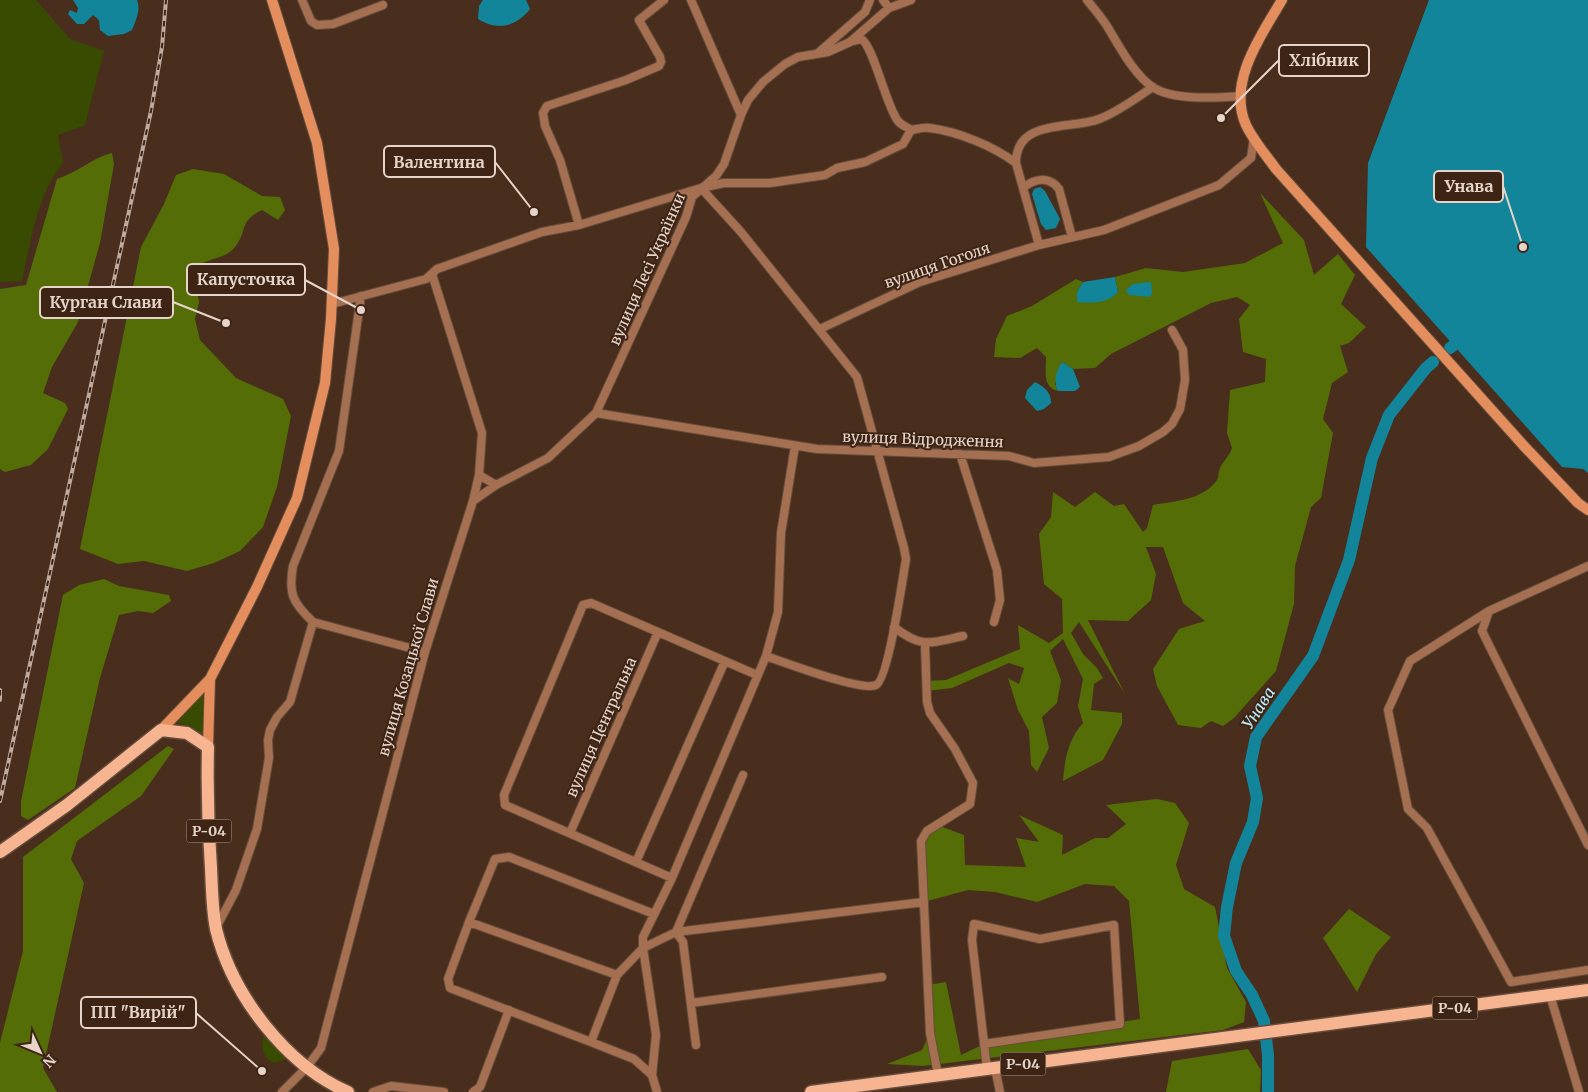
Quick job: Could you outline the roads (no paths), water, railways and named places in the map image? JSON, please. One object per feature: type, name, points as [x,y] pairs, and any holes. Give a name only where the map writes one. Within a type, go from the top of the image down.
[{"type":"main road","points":[[0,852],[68,805],[161,730],[210,679],[257,587],[297,498],[324,383],[332,304],[334,249],[317,143],[272,0]]},
{"type":"main road","points":[[1282,0],[1256,45],[1246,69],[1240,96],[1246,124],[1276,169],[1554,477],[1588,510]]},
{"type":"main road","points":[[208,747],[210,679]]},
{"type":"main road","points":[[161,730],[187,733],[208,747]]},
{"type":"main road","name":"Р-04","points":[[208,747],[207,802],[216,928],[236,978],[247,997],[279,1039],[307,1067],[348,1092]]},
{"type":"main road","name":"Р-04","points":[[812,1092],[1588,990]]},
{"type":"street","points":[[302,0],[312,21],[317,25],[333,24],[383,5]]},
{"type":"street","points":[[579,226],[560,160],[546,126],[543,113],[547,106],[626,80],[659,66],[662,62],[660,57],[639,20],[664,0]]},
{"type":"street","points":[[691,0],[740,115]]},
{"type":"street","points":[[817,54],[865,12],[870,0]]},
{"type":"street","points":[[883,0],[889,8]]},
{"type":"street","name":"вулиця Лесі Українки","points":[[473,501],[496,485],[548,458],[596,413],[686,217],[692,197],[716,176],[724,164],[740,115],[748,100],[763,82],[775,71],[798,57],[828,52],[850,42],[889,8],[911,0]]},
{"type":"street","points":[[1087,0],[1109,30],[1121,53],[1153,87],[1167,93],[1240,96]]},
{"type":"street","points":[[850,42],[861,39],[867,44],[898,121],[911,130],[928,127],[954,133],[1006,155],[1016,163]]},
{"type":"street","points":[[1039,245],[1016,163],[1016,152],[1021,143],[1030,135],[1044,129],[1099,119],[1153,87]]},
{"type":"street","points":[[332,304],[426,280],[437,269],[542,232],[579,226],[701,188],[724,183],[770,183],[824,175],[837,168],[865,162],[903,144],[911,130]]},
{"type":"street","name":"вулиця Гоголя","points":[[820,328],[920,282],[1039,245],[1104,230],[1219,185],[1251,158],[1254,137]]},
{"type":"street","points":[[1023,188],[1031,181],[1047,180],[1059,189],[1072,238]]},
{"type":"street","points":[[701,188],[820,328],[857,378],[902,539],[906,560],[894,627],[882,677],[877,685],[872,686],[848,682],[766,656]]},
{"type":"street","name":"вулиця Козацької Слави","points":[[282,1092],[307,1067],[321,1048],[426,652],[473,501],[479,475],[482,433],[432,274]]},
{"type":"street","points":[[361,296],[339,450],[293,566],[290,583],[296,605],[313,622],[426,652]]},
{"type":"street","name":"вулиця Відродження","points":[[596,413],[795,446],[840,450],[1009,456],[1034,463],[1074,458],[1109,457],[1153,438],[1172,424],[1180,410],[1184,396],[1185,366],[1183,350],[1172,330]]},
{"type":"street","points":[[657,1092],[652,1075],[656,1035],[642,948],[643,937],[672,878],[766,656],[778,612],[781,533],[795,446]]},
{"type":"street","points":[[960,454],[998,570],[1000,600],[994,622]]},
{"type":"street","points":[[479,475],[496,485]]},
{"type":"street","points":[[1509,1001],[1511,982],[1427,828],[1408,809],[1388,710],[1410,661],[1489,611],[1588,566]]},
{"type":"street","points":[[672,878],[505,805],[504,795],[583,606],[591,604],[724,661],[758,673]]},
{"type":"street","points":[[1489,611],[1482,632],[1588,845]]},
{"type":"street","points":[[216,928],[236,890],[257,829],[269,758],[268,740],[270,730],[277,717],[290,702],[313,622]]},
{"type":"street","points":[[894,627],[925,644],[963,636]]},
{"type":"street","name":"вулиця Центральна","points":[[570,833],[658,632]]},
{"type":"street","points":[[925,644],[927,702],[930,713],[955,749],[973,783],[970,804],[927,831],[921,841],[930,1033],[938,1076]]},
{"type":"street","points":[[636,862],[724,661]]},
{"type":"street","points":[[676,932],[743,776]]},
{"type":"street","points":[[652,1075],[634,1059],[450,988],[448,979],[495,859],[509,858],[654,914]]},
{"type":"street","points":[[591,1042],[617,975],[642,948],[676,932],[924,902]]},
{"type":"street","points":[[469,922],[617,975]]},
{"type":"street","points":[[984,1044],[1120,1024],[1114,925],[1040,939],[974,924],[972,940],[984,1044],[1000,1092]]},
{"type":"street","points":[[676,932],[683,942],[696,1045]]},
{"type":"street","points":[[1511,982],[1588,970]]},
{"type":"street","points":[[691,1003],[882,977]]},
{"type":"street","points":[[1550,995],[1579,1092]]},
{"type":"street","points":[[473,1092],[480,1087],[509,1010]]},
{"type":"street","points":[[373,1092],[391,1086],[444,1092]]},
{"type":"water","points":[[73,0],[137,0],[138,15],[132,30],[124,34],[108,36],[100,30],[99,20],[93,15],[84,24],[77,24],[68,14],[70,10],[77,13],[78,8]]},
{"type":"water","points":[[483,0],[526,0],[530,9],[519,20],[512,23],[499,26],[492,25],[478,19],[479,6]]},
{"type":"water","points":[[1429,0],[1588,0],[1588,473],[1583,469],[1562,467],[1366,247],[1368,163]]},
{"type":"water","points":[[1040,187],[1045,191],[1060,219],[1056,228],[1046,230],[1041,224],[1032,194],[1034,189]]},
{"type":"water","points":[[1115,277],[1118,292],[1114,296],[1099,302],[1077,302],[1077,292],[1083,282]]},
{"type":"water","points":[[1151,282],[1152,293],[1150,297],[1129,295],[1126,290],[1133,284]]},
{"type":"water","points":[[1062,362],[1073,369],[1080,387],[1075,391],[1058,391],[1056,376]]},
{"type":"water","points":[[1035,382],[1048,392],[1051,399],[1051,403],[1044,409],[1037,411],[1025,398],[1027,390]]},
{"type":"waterway","name":"Унава","points":[[1450,348],[1467,335]]},
{"type":"waterway","name":"Унава","points":[[1268,1092],[1268,1055],[1264,1021],[1252,995],[1236,971],[1224,936],[1227,907],[1236,863],[1253,822],[1257,798],[1250,766],[1256,737],[1313,656],[1349,560],[1372,458],[1389,415],[1426,368],[1433,362]]},
{"type":"railway","points":[[0,801],[151,111],[162,47],[166,0]]},
{"type":"railway","points":[[0,690],[0,700]]},
{"type":"place","name":"Хлібник","points":[[1221,118]]},
{"type":"place","name":"Валентина","points":[[534,212]]},
{"type":"place","name":"Унава","points":[[1523,247]]},
{"type":"place","name":"Капусточка","points":[[361,310]]},
{"type":"place","name":"Курган Слави","points":[[226,323]]},
{"type":"place","name":"ПП \"Вирій\"","points":[[262,1071]]}]
